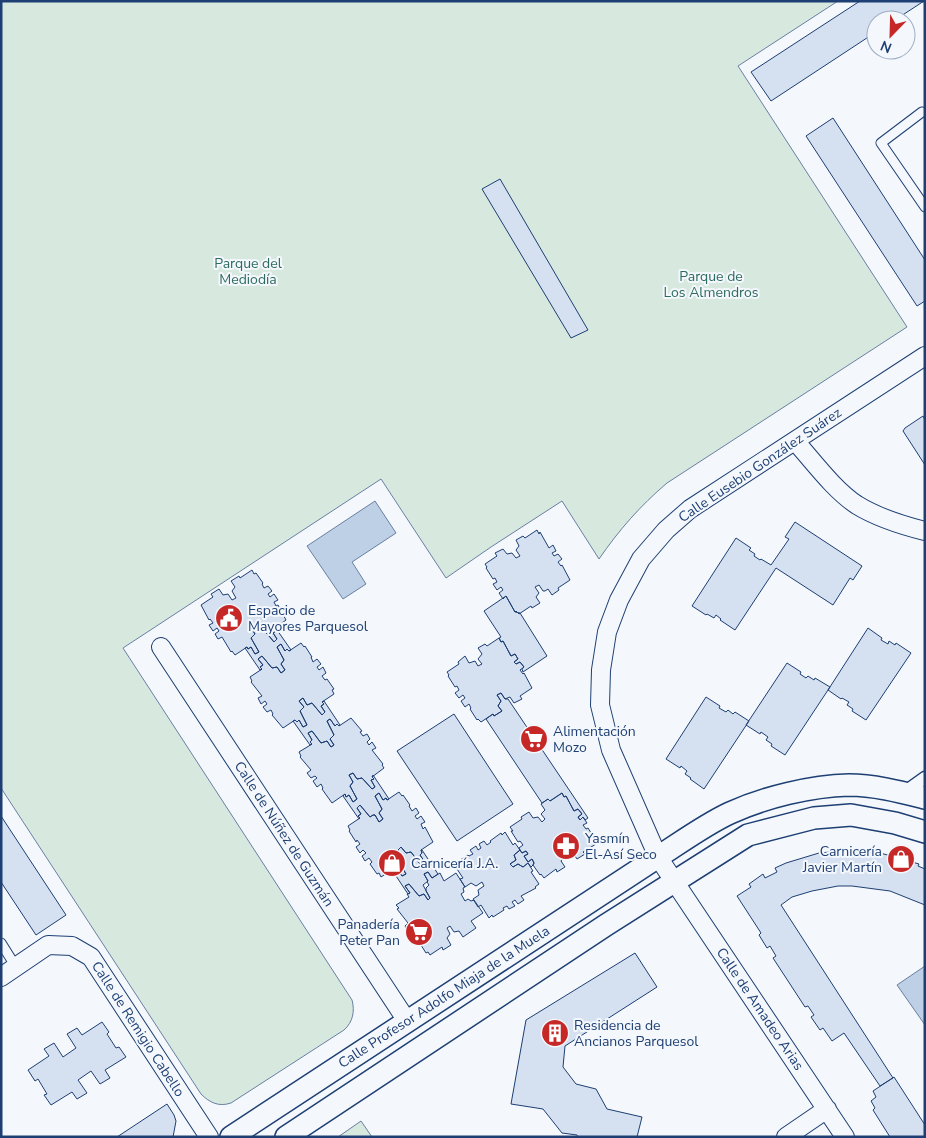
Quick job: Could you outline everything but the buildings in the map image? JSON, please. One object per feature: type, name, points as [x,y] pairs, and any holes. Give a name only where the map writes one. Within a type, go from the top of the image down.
[{"type":"street","name":"Calle Eusebio González Suárez","points":[[675,880],[658,856],[611,750],[600,705],[601,670],[607,632],[619,600],[641,559],[666,530],[690,509],[925,356]]},
{"type":"street","points":[[795,441],[832,483],[856,504],[895,524],[925,531]]},
{"type":"street","name":"Calle de Núñez de Guzmán","points":[[161,647],[407,1021]]},
{"type":"street","points":[[904,793],[925,778]]},
{"type":"street","name":"Calle Profesor Adolfo Miaja de la Muela","points":[[231,1137],[658,856],[729,813],[757,802],[816,788],[851,785],[925,798]]},
{"type":"street","name":"Calle Profesor Adolfo Miaja de la Muela","points":[[286,1137],[675,880],[748,835],[814,818],[851,815],[888,821],[925,832]]},
{"type":"street","name":"Calle de Amadeo Arias","points":[[675,880],[845,1137]]},
{"type":"street","name":"Calle de Remigio Cabello","points":[[1,977],[48,945],[72,946],[91,957],[209,1137]]},
{"type":"street","points":[[786,1137],[827,1109]]},
{"type":"lane","points":[[922,112],[881,142],[925,207]]},
{"type":"lane","points":[[1,943],[16,967]]},
{"type":"green space","points":[[1,1],[838,1],[738,66],[907,327],[667,483],[630,519],[599,559],[562,501],[446,578],[381,479],[123,648],[352,1000],[352,1016],[344,1030],[231,1103],[223,1105],[208,1100],[201,1094],[1,788]]},
{"type":"green space","points":[[361,1121],[372,1137],[338,1137]]},
{"type":"water","points":[[375,501],[396,533],[352,562],[366,584],[343,599],[307,546]]},
{"type":"water","points":[[925,966],[925,1025],[897,985]]},
{"type":"place","name":"Espacio de Mayores Parquesol","points":[[229,618]]},
{"type":"place","name":"Alimentación Mozo","points":[[534,739]]},
{"type":"place","name":"Yasmín El-Así Seco","points":[[566,846]]},
{"type":"place","name":"Carnicería Javier Martín","points":[[901,859]]},
{"type":"place","name":"Carnicería J.A.","points":[[392,863]]},
{"type":"place","name":"Panadería Peter Pan","points":[[419,932]]},
{"type":"place","name":"Residencia de Ancianos Parquesol","points":[[555,1033]]},
{"type":"park label","name":"Parque del Mediodía","points":[[248,272]]},
{"type":"park label","name":"Parque de Los Almendros","points":[[711,284]]}]
